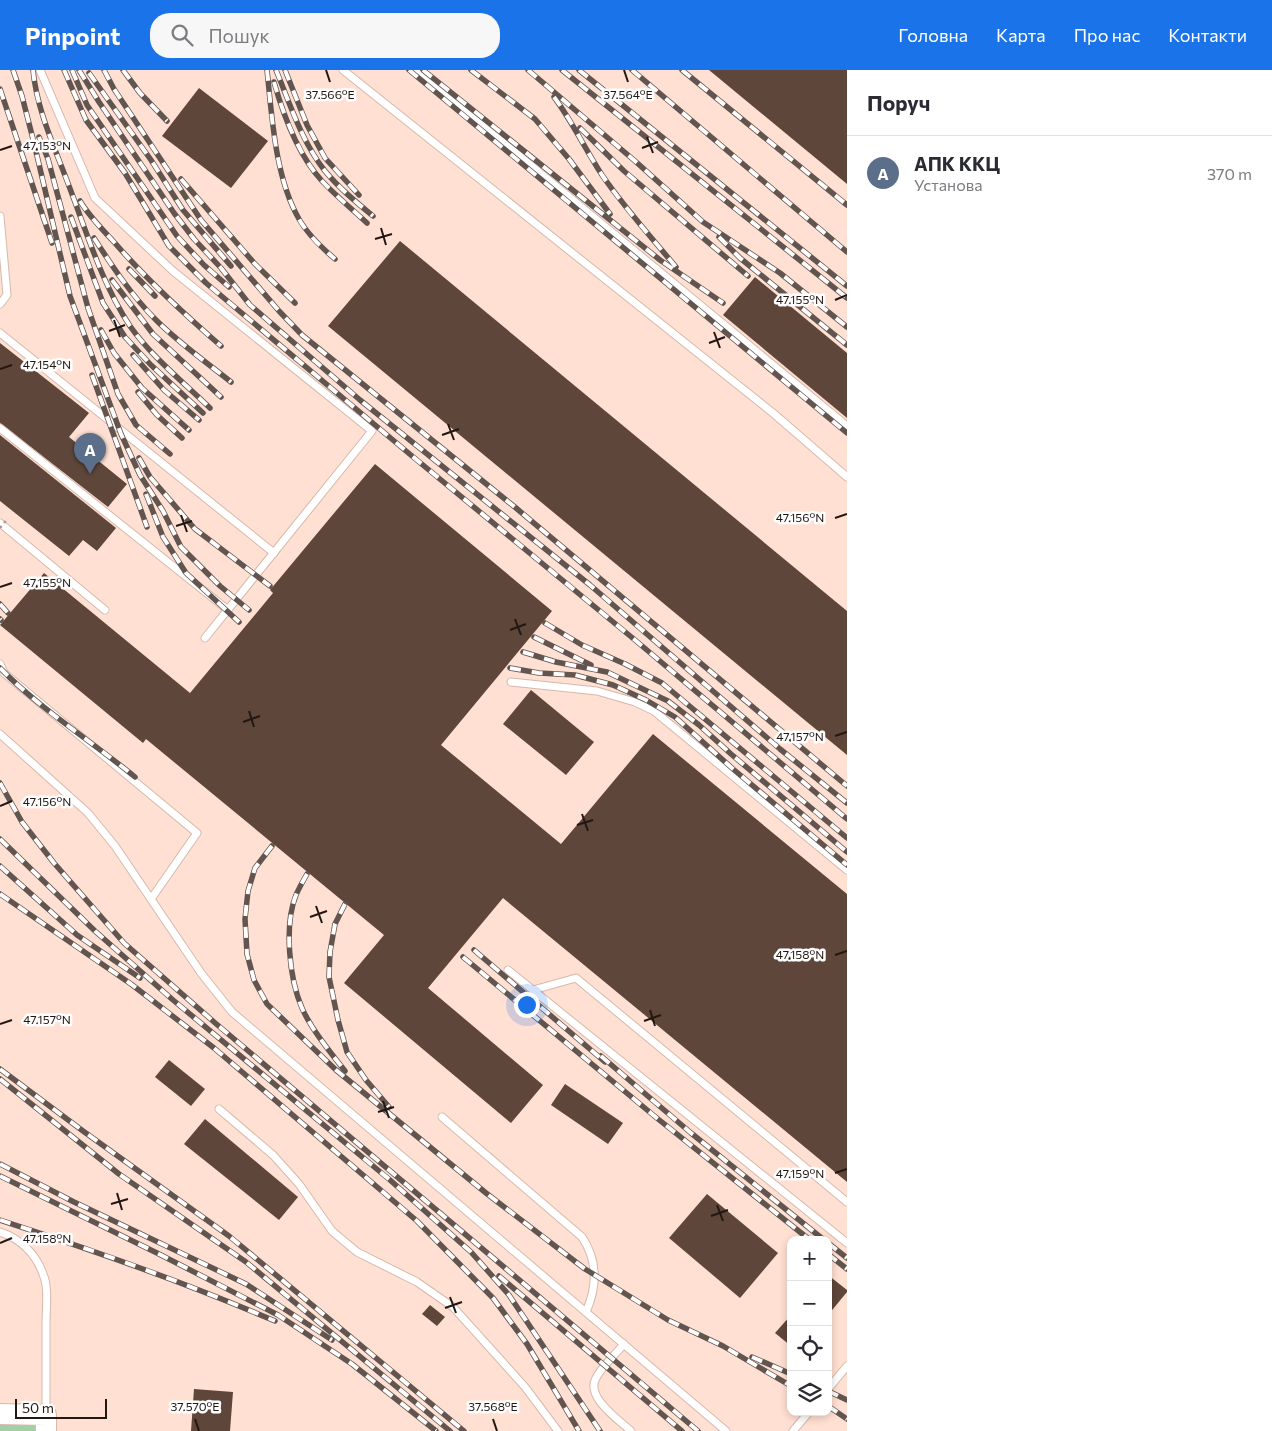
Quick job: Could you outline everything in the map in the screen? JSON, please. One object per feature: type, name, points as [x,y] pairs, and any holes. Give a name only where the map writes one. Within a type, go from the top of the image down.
[{"type":"street","points":[[0,1414],[46,1423]]},
{"type":"lane","points":[[40,70],[95,198],[173,271],[372,431],[205,638]]},
{"type":"lane","points":[[343,70],[773,413],[847,477]]},
{"type":"lane","points":[[415,70],[847,426]]},
{"type":"lane","points":[[0,216],[7,295],[0,304]]},
{"type":"lane","points":[[0,333],[274,553]]},
{"type":"lane","points":[[0,428],[228,610]]},
{"type":"lane","points":[[0,523],[105,610]]},
{"type":"lane","points":[[0,664],[4,673],[197,833],[151,900]]},
{"type":"lane","points":[[511,682],[597,691],[635,702],[654,710],[847,870]]},
{"type":"lane","points":[[0,734],[88,813],[116,846],[201,973],[232,1012],[726,1431]]},
{"type":"lane","points":[[508,970],[847,1243]]},
{"type":"lane","points":[[533,990],[576,978],[847,1202]]},
{"type":"lane","points":[[219,1109],[274,1155],[299,1184],[332,1231],[357,1252],[417,1282],[453,1307],[525,1387],[558,1431]]},
{"type":"lane","points":[[442,1117],[582,1237],[590,1252],[594,1269],[593,1291],[586,1312]]},
{"type":"lane","points":[[0,1232],[10,1235],[23,1244],[36,1258],[44,1275],[46,1296],[46,1423]]},
{"type":"lane","points":[[624,1344],[595,1378],[594,1387],[598,1400],[631,1431]]},
{"type":"lane","points":[[832,1384],[847,1366]]},
{"type":"lane","points":[[793,1431],[806,1416]]},
{"type":"path","points":[[0,528],[8,518]]},
{"type":"shaded area","points":[[0,70],[847,70],[847,1431],[51,1431],[0,1410]]},
{"type":"green space","points":[[0,1410],[51,1411],[51,1431],[0,1431]]},
{"type":"building","points":[[709,70],[847,70],[847,184]]},
{"type":"building","points":[[199,88],[268,141],[231,188],[162,136]]},
{"type":"building","points":[[400,241],[847,611],[847,755],[328,326]]},
{"type":"building","points":[[755,277],[847,353],[847,418],[723,315]]},
{"type":"building","points":[[0,343],[89,413],[69,437],[127,484],[108,507],[0,423]]},
{"type":"building","points":[[0,435],[116,528],[97,551],[83,540],[69,556],[0,501]]},
{"type":"building","points":[[375,464],[552,611],[441,745],[561,844],[653,734],[847,894],[847,1182],[503,898],[428,988],[543,1085],[511,1123],[344,983],[384,935],[146,739],[143,743],[0,625],[44,573],[190,693],[273,593],[270,590]]},
{"type":"building","points":[[531,690],[594,742],[566,775],[503,724]]},
{"type":"building","points":[[169,1060],[205,1089],[191,1106],[155,1077]]},
{"type":"building","points":[[565,1084],[623,1123],[608,1144],[551,1105]]},
{"type":"building","points":[[205,1119],[298,1197],[279,1220],[184,1144]]},
{"type":"building","points":[[707,1194],[778,1253],[740,1298],[669,1238]]},
{"type":"building","points":[[832,1278],[847,1292],[832,1310]]},
{"type":"building","points":[[430,1305],[445,1317],[437,1326],[422,1314]]},
{"type":"building","points":[[787,1320],[787,1343],[775,1333]]},
{"type":"building","points":[[194,1389],[233,1392],[230,1431],[191,1431]]},
{"type":"railway","points":[[13,70],[34,143],[70,296],[121,434],[140,475],[163,511],[181,547],[220,586],[249,610]]},
{"type":"railway","points":[[33,70],[38,100],[47,129],[111,293],[130,326],[147,348],[210,408]]},
{"type":"railway","points":[[64,70],[86,120],[125,173],[169,246],[206,283],[847,819]]},
{"type":"railway","points":[[72,70],[87,105],[177,236],[204,265],[229,287]]},
{"type":"railway","points":[[79,70],[174,213],[250,305],[360,400],[590,585],[780,749],[847,803]]},
{"type":"railway","points":[[104,70],[114,89],[201,220],[302,335],[516,508],[847,786]]},
{"type":"railway","points":[[123,70],[140,93],[167,121]]},
{"type":"railway","points":[[267,70],[276,146],[291,202],[307,230],[320,246],[335,259]]},
{"type":"railway","points":[[276,70],[297,122],[317,160],[336,183],[373,216]]},
{"type":"railway","points":[[285,70],[307,125],[325,158],[359,195]]},
{"type":"railway","points":[[409,70],[847,433]]},
{"type":"railway","points":[[423,70],[660,260],[723,303]]},
{"type":"railway","points":[[471,70],[535,119],[569,159],[610,214]]},
{"type":"railway","points":[[528,70],[703,222],[780,273],[847,327]]},
{"type":"railway","points":[[562,70],[847,298]]},
{"type":"railway","points":[[579,70],[847,286]]},
{"type":"railway","points":[[632,70],[847,252]]},
{"type":"railway","points":[[682,70],[847,205]]},
{"type":"railway","points":[[89,73],[151,160],[183,210],[231,266]]},
{"type":"railway","points":[[274,82],[287,121],[306,159],[322,181],[367,223]]},
{"type":"railway","points":[[0,89],[52,243]]},
{"type":"railway","points":[[554,97],[610,187],[676,267]]},
{"type":"railway","points":[[580,128],[624,171],[748,276]]},
{"type":"railway","points":[[39,137],[48,159],[88,308],[118,394],[136,425],[170,454]]},
{"type":"railway","points":[[181,179],[255,264],[295,303]]},
{"type":"railway","points":[[80,201],[87,212],[139,270],[221,346]]},
{"type":"railway","points":[[71,217],[103,303],[125,337],[151,365],[203,413]]},
{"type":"railway","points":[[719,237],[740,258],[847,345]]},
{"type":"railway","points":[[94,238],[123,281],[147,311],[174,337],[231,382]]},
{"type":"railway","points":[[129,269],[155,296]]},
{"type":"railway","points":[[112,280],[153,334],[221,397]]},
{"type":"railway","points":[[101,330],[114,353],[142,388],[189,430]]},
{"type":"railway","points":[[133,355],[164,390],[199,420]]},
{"type":"railway","points":[[92,375],[147,527]]},
{"type":"railway","points":[[138,392],[157,415],[182,438]]},
{"type":"railway","points":[[139,458],[150,477],[195,529],[270,586]]},
{"type":"railway","points":[[146,494],[163,537],[186,573],[239,622]]},
{"type":"railway","points":[[0,604],[8,613]]},
{"type":"railway","points":[[545,623],[582,645],[662,683],[847,838]]},
{"type":"railway","points":[[534,637],[591,665]]},
{"type":"railway","points":[[523,652],[556,662],[607,672],[668,701],[699,725],[847,852]]},
{"type":"railway","points":[[0,668],[48,711],[135,777]]},
{"type":"railway","points":[[510,668],[539,673],[575,675],[613,685],[646,700],[675,717],[733,769],[847,865]]},
{"type":"railway","points":[[0,783],[22,822],[54,863],[124,943],[214,1022],[698,1431]]},
{"type":"railway","points":[[0,839],[95,931],[173,1000],[390,1180],[471,1252],[509,1295],[600,1431]]},
{"type":"railway","points":[[272,846],[255,868],[248,891],[245,919],[247,954],[254,980],[267,1004],[336,1070],[486,1193],[585,1269],[668,1320],[723,1346],[787,1384]]},
{"type":"railway","points":[[0,866],[77,935],[140,978]]},
{"type":"railway","points":[[307,874],[292,907],[289,936],[291,967],[298,996],[306,1016],[345,1071]]},
{"type":"railway","points":[[0,894],[131,984],[214,1048],[417,1221],[493,1298],[527,1344],[579,1431]]},
{"type":"railway","points":[[345,904],[335,924],[330,952],[329,977],[338,1020],[347,1052],[366,1080],[389,1107]]},
{"type":"railway","points":[[474,950],[605,1062]]},
{"type":"railway","points":[[463,957],[658,1119],[805,1236]]},
{"type":"railway","points":[[601,1056],[691,1133],[819,1236]]},
{"type":"railway","points":[[0,1069],[229,1236],[464,1431]]},
{"type":"railway","points":[[0,1079],[119,1174],[246,1262],[450,1431]]},
{"type":"railway","points":[[0,1164],[74,1202],[246,1284],[332,1340]]},
{"type":"railway","points":[[0,1176],[278,1315],[352,1364],[436,1431]]},
{"type":"railway","points":[[0,1220],[208,1293],[275,1321]]},
{"type":"railway","points":[[832,1246],[847,1258]]},
{"type":"railway","points":[[832,1257],[847,1269]]},
{"type":"railway","points":[[499,1276],[682,1431]]},
{"type":"railway","points":[[752,1357],[787,1372]]},
{"type":"railway","points":[[832,1393],[847,1400]]},
{"type":"railway","points":[[832,1409],[847,1419]]},
{"type":"place","name":"АПК ККЦ","points":[[90,474]]}]
